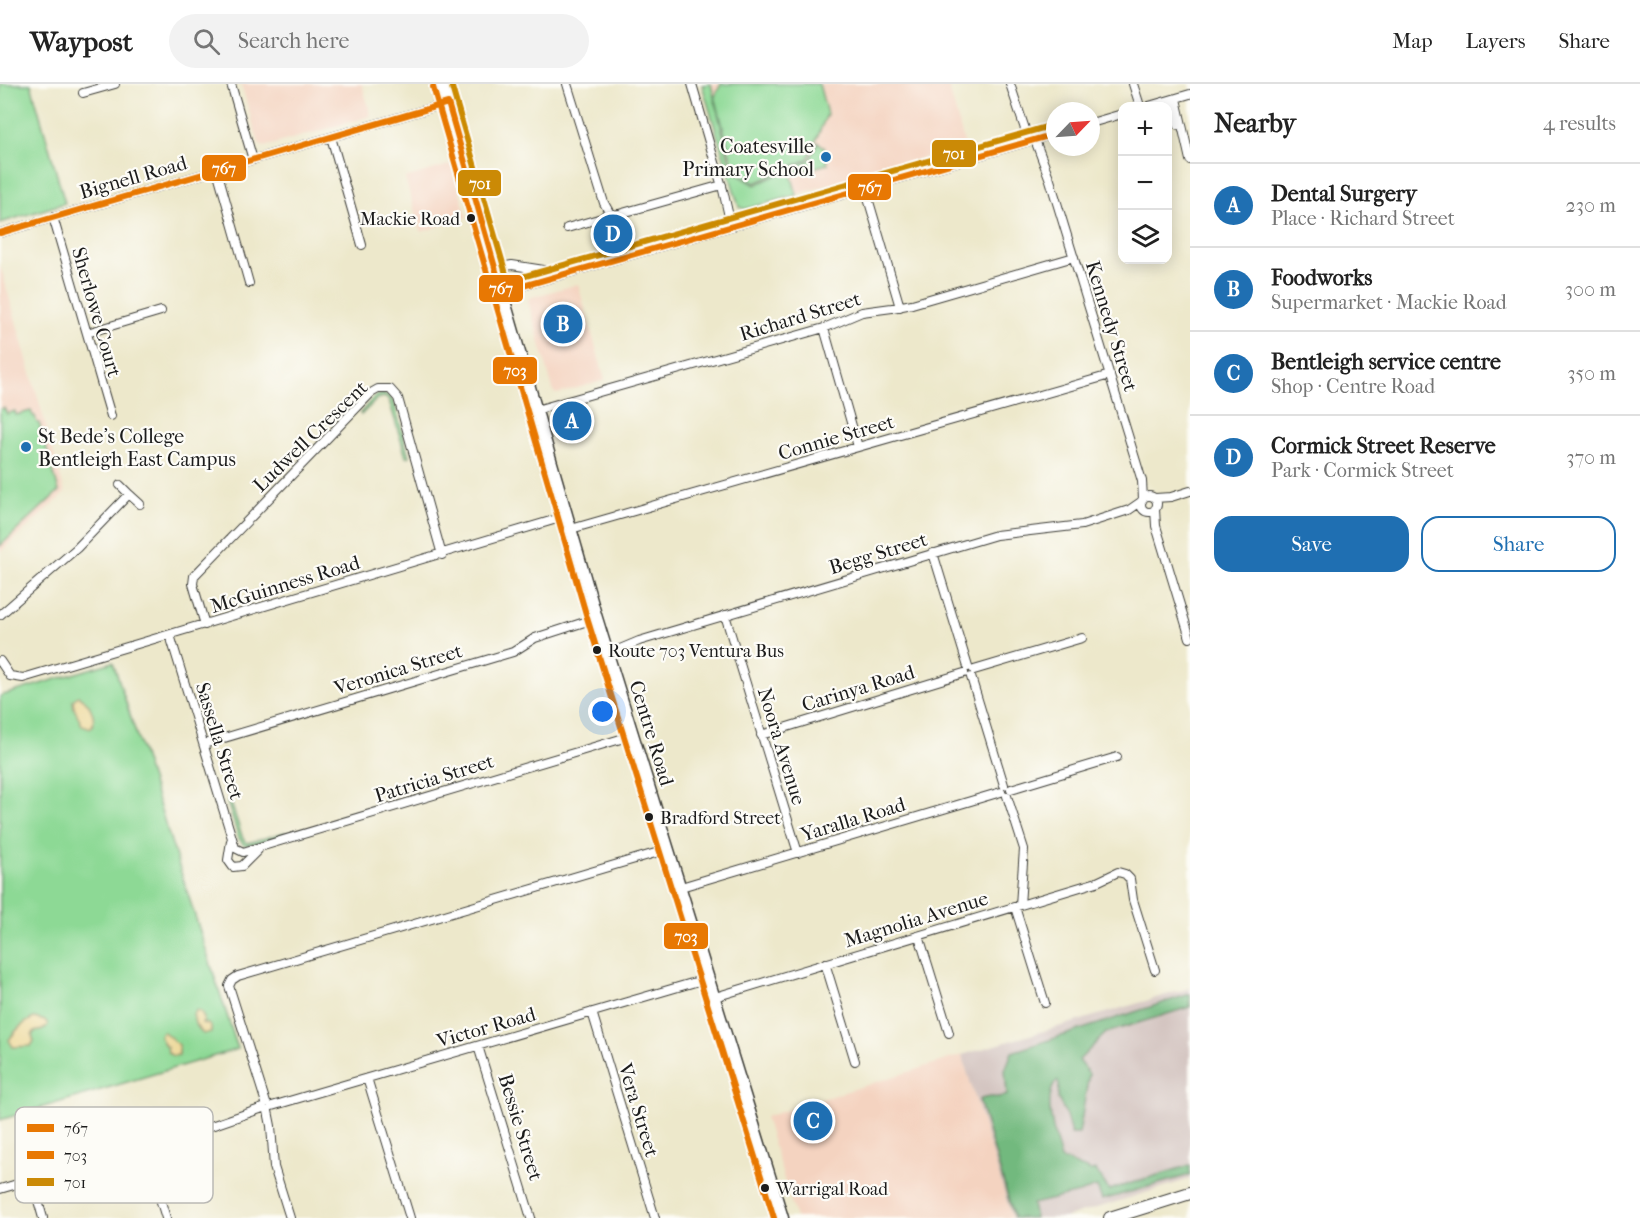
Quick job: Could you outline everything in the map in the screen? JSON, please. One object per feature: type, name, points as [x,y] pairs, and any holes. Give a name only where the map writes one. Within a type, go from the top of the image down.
[{"type":"highway","points":[[1110,1218],[1190,1193]]},
{"type":"main road","name":"Centre Road","points":[[442,84],[597,618],[783,1218]]},
{"type":"street","points":[[83,93],[115,84]]},
{"type":"street","points":[[231,84],[253,160]]},
{"type":"street","points":[[567,84],[604,203],[609,212],[614,215],[620,214],[723,187]]},
{"type":"street","points":[[692,84],[723,187],[730,221],[734,226]]},
{"type":"street","name":"Kennedy Street","points":[[1010,84],[1016,106],[1050,180],[1190,638]]},
{"type":"street","points":[[1133,84],[1139,102]]},
{"type":"street","points":[[1164,102],[1190,94]]},
{"type":"street","points":[[1172,100],[1190,160]]},
{"type":"street","name":"Bignell Road","points":[[0,233],[448,103]]},
{"type":"street","points":[[1100,120],[1118,115]]},
{"type":"street","points":[[502,292],[1046,136]]},
{"type":"street","points":[[331,137],[362,245]]},
{"type":"street","points":[[217,170],[249,283]]},
{"type":"street","points":[[865,188],[900,307]]},
{"type":"street","points":[[567,228],[602,218],[609,212]]},
{"type":"street","name":"Sherlowe Court","points":[[52,217],[111,416]]},
{"type":"street","name":"Richard Street","points":[[536,410],[824,328],[857,313],[900,307],[1074,257]]},
{"type":"street","points":[[495,268],[512,265],[568,273]]},
{"type":"street","points":[[87,333],[161,311]]},
{"type":"street","points":[[824,328],[858,447]]},
{"type":"street","name":"Connie Street","points":[[571,530],[1110,375]]},
{"type":"street","name":"Ludwell Crescent","points":[[205,625],[193,584],[194,576],[371,393],[378,389],[390,389],[397,396],[442,555]]},
{"type":"street","points":[[120,485],[140,504]]},
{"type":"street","name":"Begg Street","points":[[607,651],[999,534],[1082,525],[1190,491]]},
{"type":"street","points":[[0,615],[77,548],[129,494]]},
{"type":"street","name":"McGuinness Road","points":[[0,661],[7,674],[23,678],[567,516]]},
{"type":"street","points":[[933,553],[1024,849],[1017,906],[1045,1004]]},
{"type":"street","name":"Noora Avenue","points":[[725,615],[798,853]]},
{"type":"street","name":"Veronica Street","points":[[204,744],[513,652],[535,638],[597,618]]},
{"type":"street","name":"Sassella Street","points":[[170,635],[235,848],[243,852]]},
{"type":"street","name":"Carinya Road","points":[[761,735],[1082,638]]},
{"type":"street","name":"Patricia Street","points":[[243,852],[634,735]]},
{"type":"street","name":"Yaralla Road","points":[[681,887],[1117,756]]},
{"type":"street","points":[[232,837],[228,860],[233,867],[242,866],[259,848]]},
{"type":"street","points":[[290,1218],[274,1167],[267,1107],[229,986],[238,976],[669,849]]},
{"type":"street","name":"Magnolia Avenue","points":[[715,997],[1097,882],[1118,872],[1130,879],[1133,900],[1155,970]]},
{"type":"street","points":[[918,936],[949,1033]]},
{"type":"street","points":[[825,963],[855,1061]]},
{"type":"street","name":"Victor Road","points":[[213,1126],[267,1107],[709,978]]},
{"type":"street","name":"Vera Street","points":[[592,1012],[655,1218]]},
{"type":"street","name":"Bessie Street","points":[[478,1046],[531,1218]]},
{"type":"street","points":[[367,1078],[410,1218]]},
{"type":"street","name":"Victor Road","points":[[0,1189],[15,1185]]},
{"type":"street","points":[[39,1203],[44,1218]]},
{"type":"street","points":[[161,1203],[166,1218]]},
{"type":"shaded area","points":[[241,84],[362,84],[371,116],[264,147],[259,144]]},
{"type":"shaded area","name":"Coatesville Primary School","points":[[702,84],[948,84],[965,146],[745,209],[739,207]]},
{"type":"shaded area","points":[[452,164],[467,217],[421,232],[405,178]]},
{"type":"shaded area","name":"St Bede's College Bentleigh East Campus","points":[[0,265],[65,493],[0,552]]},
{"type":"shaded area","points":[[578,284],[605,380],[557,394],[554,393],[528,301],[529,298]]},
{"type":"shaded area","points":[[1190,988],[1190,1179],[1064,1218],[1012,1218],[962,1055]]},
{"type":"shaded area","points":[[962,1055],[1012,1218],[796,1218],[765,1117]]},
{"type":"green space","points":[[0,84],[31,84],[65,203],[0,223]]},
{"type":"green space","points":[[711,84],[731,168],[735,173],[755,185],[810,160],[818,142],[824,147],[828,164],[791,174],[797,195],[745,209],[739,207],[702,85]]},
{"type":"green space","points":[[721,84],[819,84],[827,114],[808,159],[755,183],[734,170],[715,96]]},
{"type":"green space","points":[[624,222],[622,227],[626,239],[630,242],[604,249],[606,244],[601,228]]},
{"type":"green space","points":[[383,394],[389,396],[394,402],[409,456],[406,457],[389,400],[384,397],[377,399],[361,415],[360,413],[375,396]]},
{"type":"green space","points":[[4,408],[7,414],[15,411],[16,415],[31,411],[35,416],[59,491],[0,546],[0,409]]},
{"type":"green space","points":[[113,662],[238,1049],[44,1107],[15,1107],[15,1116],[0,1120],[0,696]]},
{"type":"green space","points":[[230,800],[243,839],[248,843],[285,832],[285,835],[244,845],[239,839],[227,802]]},
{"type":"green space","points":[[1190,994],[1190,1007],[1106,1033],[1079,1060],[1089,1074],[1079,1134],[1071,1134],[1065,1112],[1058,1099],[1059,1084],[1057,1081],[1052,1088],[1050,1107],[1053,1130],[1061,1159],[1091,1171],[1096,1170],[1109,1190],[1190,1165],[1190,1175],[1102,1200],[1097,1187],[1032,1204],[1035,1218],[1014,1218],[979,1100],[1007,1095],[1005,1070],[1012,1052]]},
{"type":"sand","points":[[78,696],[86,702],[93,714],[91,728],[82,725],[74,708],[73,700]]},
{"type":"sand","points":[[197,1010],[202,1013],[204,1019],[202,1023],[211,1027],[211,1032],[203,1034],[195,1024],[193,1014]]},
{"type":"sand","points":[[34,1018],[46,1021],[48,1025],[43,1030],[34,1032],[32,1036],[34,1041],[31,1046],[13,1047],[9,1040],[17,1030]]},
{"type":"sand","points":[[164,1032],[179,1045],[179,1055],[173,1056],[168,1053],[160,1036]]},
{"type":"transit line","name":"701","points":[[451,84],[508,281],[1046,127]]},
{"type":"transit line","name":"703","points":[[433,87],[588,621],[774,1218]]},
{"type":"transit line","name":"767","points":[[448,103],[502,292],[1046,137]]},
{"type":"transit line","name":"767","points":[[0,233],[448,103]]},
{"type":"place","name":"Coatesville Primary School","points":[[826,157]]},
{"type":"place","name":"Mackie Road","points":[[471,218]]},
{"type":"place","name":"Cormick Street Reserve","points":[[613,234]]},
{"type":"place","name":"Foodworks","points":[[563,324]]},
{"type":"place","name":"Dental Surgery","points":[[572,421]]},
{"type":"place","name":"St Bede's College Bentleigh East Campus","points":[[26,447]]},
{"type":"place","name":"Route 703 Ventura Bus","points":[[597,650]]},
{"type":"place","name":"Bradford Street","points":[[649,817]]},
{"type":"place","name":"Bentleigh service centre","points":[[813,1121]]},
{"type":"place","name":"Warrigal Road","points":[[765,1188]]}]
